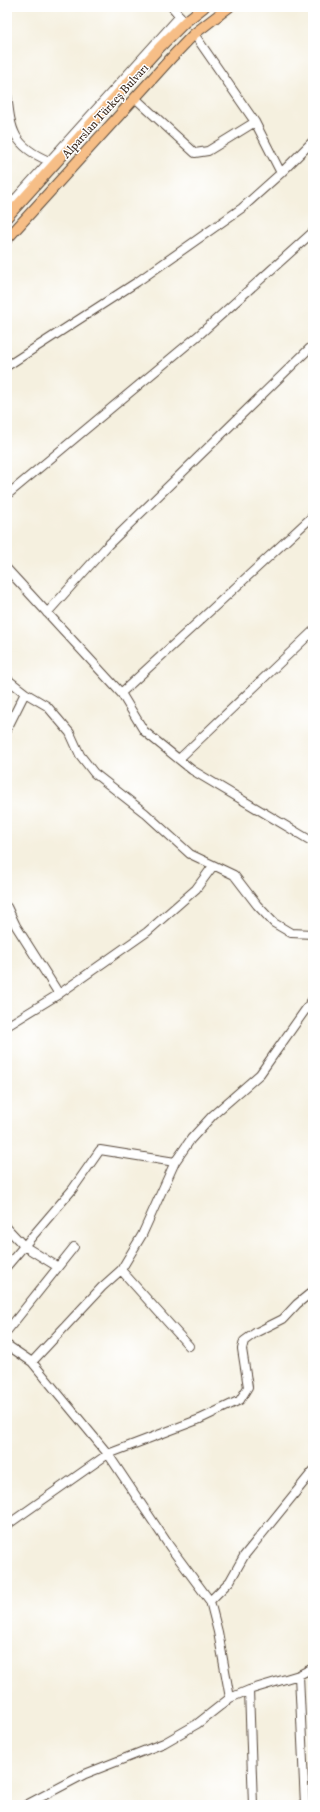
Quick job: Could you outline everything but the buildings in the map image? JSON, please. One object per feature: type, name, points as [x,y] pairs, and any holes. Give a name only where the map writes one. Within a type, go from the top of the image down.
[{"type":"main road","name":"Alparslan Türkeş Bulvarı","points":[[7,217],[54,161],[182,19],[204,7]]},
{"type":"main road","name":"Alparslan Türkeş Bulvarı","points":[[7,239],[194,34],[229,7]]},
{"type":"street","points":[[172,7],[182,19]]},
{"type":"street","points":[[194,34],[255,122],[281,173]]},
{"type":"street","points":[[7,94],[16,138],[25,149],[54,161],[7,208]]},
{"type":"street","points":[[135,98],[195,153],[208,151],[255,122]]},
{"type":"street","points":[[7,366],[137,282],[242,208],[281,173],[313,141]]},
{"type":"street","points":[[7,496],[200,334],[313,232]]},
{"type":"street","points":[[47,613],[108,545],[313,345]]},
{"type":"street","points":[[121,692],[313,516]]},
{"type":"street","points":[[7,569],[121,692],[144,731],[192,770],[313,842]]},
{"type":"street","points":[[179,759],[313,631]]},
{"type":"street","points":[[7,679],[47,706],[70,733],[80,755],[94,772],[145,813],[190,854],[234,875],[257,905],[274,923],[291,933],[313,934]]},
{"type":"street","points":[[7,729],[26,693]]},
{"type":"street","points":[[7,1026],[59,994],[147,932],[196,889],[213,866]]},
{"type":"street","points":[[7,906],[16,926],[59,994]]},
{"type":"street","points":[[32,1362],[102,1287],[121,1270],[142,1236],[176,1162],[192,1139],[213,1115],[260,1074],[313,998]]},
{"type":"street","points":[[7,1266],[72,1190],[100,1150],[176,1162]]},
{"type":"street","points":[[7,1228],[24,1246],[58,1267]]},
{"type":"street","points":[[7,1331],[74,1247]]},
{"type":"street","points":[[121,1270],[189,1346]]},
{"type":"street","points":[[7,1525],[108,1454],[200,1419],[240,1400],[248,1387],[242,1349],[244,1341],[255,1333],[283,1319],[297,1304],[313,1291]]},
{"type":"street","points":[[7,1345],[32,1362],[108,1454],[170,1547],[210,1601],[218,1632],[230,1698]]},
{"type":"street","points":[[210,1601],[230,1581],[244,1556],[313,1471]]},
{"type":"street","points":[[26,1805],[85,1774],[164,1743],[197,1724],[230,1698],[249,1690],[299,1675],[313,1668]]},
{"type":"street","points":[[299,1675],[305,1805]]},
{"type":"street","points":[[249,1690],[253,1805]]}]
